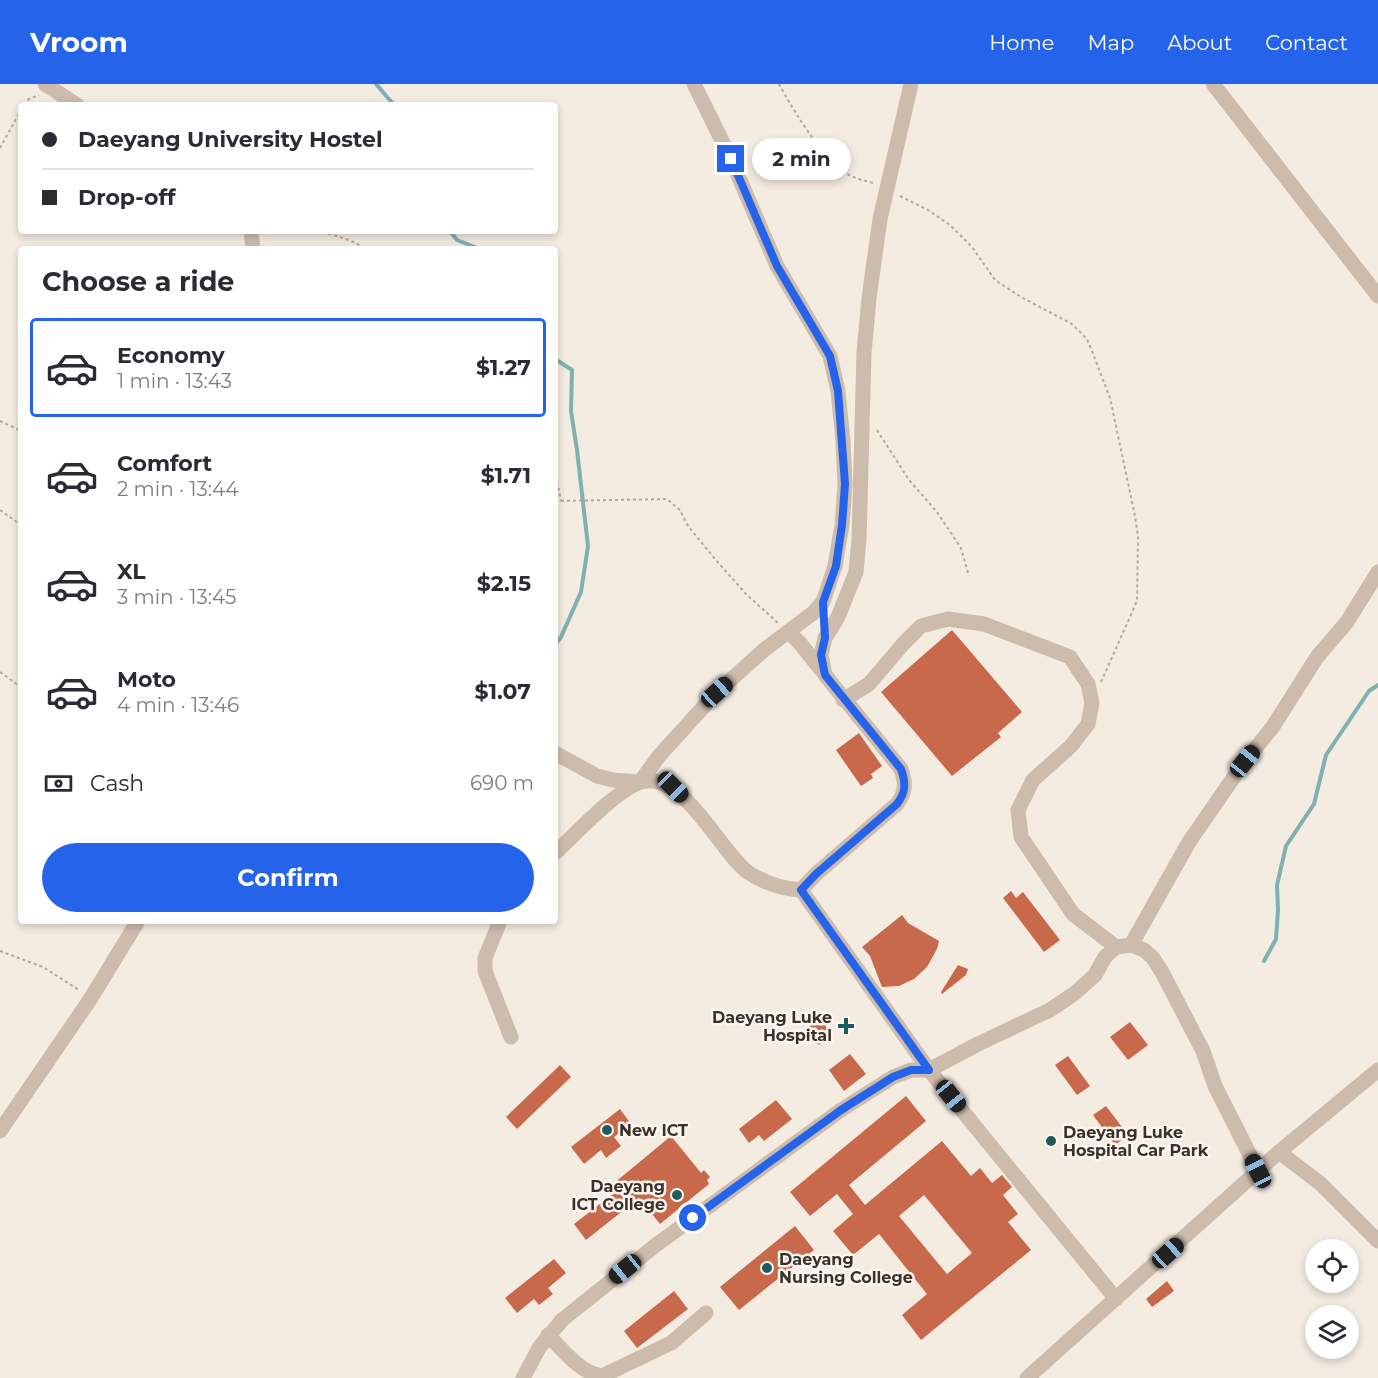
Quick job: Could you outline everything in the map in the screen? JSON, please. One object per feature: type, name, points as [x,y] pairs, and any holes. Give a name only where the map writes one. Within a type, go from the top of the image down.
[{"type":"street","points":[[45,84],[72,102]]},
{"type":"street","points":[[694,84],[731,159],[777,266],[862,412]]},
{"type":"street","points":[[825,638],[838,617],[856,572],[859,540],[864,353],[869,298],[887,189],[911,84]]},
{"type":"street","points":[[1213,84],[1378,296]]},
{"type":"street","points":[[558,850],[620,794],[640,782],[659,756],[717,692],[764,650],[813,613],[823,602],[836,566],[845,484],[838,391],[830,356]]},
{"type":"street","points":[[523,1378],[548,1335],[580,1305],[656,1245],[841,1110],[893,1077],[911,1070],[929,1070],[1050,1010],[1075,993],[1095,975],[1105,957],[1123,946],[1189,842],[1245,761],[1272,728],[1317,657],[1347,622],[1378,572]]},
{"type":"street","points":[[823,602],[825,638],[821,655],[825,675]]},
{"type":"street","points":[[843,700],[869,684],[921,626],[948,619],[984,624],[1070,657],[1088,684],[1092,703],[1088,724],[1071,746],[1033,780],[1018,810],[1021,837],[1073,914],[1123,946],[1144,950],[1153,958],[1203,1051],[1215,1086],[1258,1171]]},
{"type":"street","points":[[788,632],[800,642],[843,700],[901,769],[905,781],[904,794],[897,804],[816,874],[801,890]]},
{"type":"street","points":[[558,755],[597,776],[613,780],[658,781],[673,787],[748,872],[786,889],[801,890]]},
{"type":"street","points":[[801,890],[929,1070],[1116,1299]]},
{"type":"street","points":[[0,1131],[91,998],[136,924]]},
{"type":"street","points":[[499,924],[485,958],[485,970],[510,1037]]},
{"type":"street","points":[[1027,1378],[1279,1152],[1378,1070]]},
{"type":"street","points":[[1279,1152],[1321,1184],[1378,1241]]},
{"type":"street","points":[[548,1335],[582,1368],[592,1375],[603,1376],[671,1343],[706,1313]]},
{"type":"path","points":[[779,84],[811,135],[844,173],[887,189],[928,210],[950,225],[972,247],[995,280],[1021,297],[1072,324],[1087,339],[1110,398],[1136,516],[1138,537],[1137,601],[1101,683]]},
{"type":"path","points":[[0,148],[18,115]]},
{"type":"path","points":[[330,234],[346,241],[356,242],[361,246]]},
{"type":"path","points":[[0,421],[18,430]]},
{"type":"path","points":[[876,429],[909,480],[937,512],[961,548],[969,576]]},
{"type":"path","points":[[558,486],[561,501],[667,499],[680,510],[688,526],[746,594],[788,632]]},
{"type":"path","points":[[0,510],[18,523]]},
{"type":"path","points":[[0,672],[18,685]]},
{"type":"path","points":[[0,951],[43,967],[91,998]]},
{"type":"building","points":[[952,630],[1022,712],[998,733],[1001,737],[952,776],[881,692]]},
{"type":"building","points":[[859,733],[882,766],[871,774],[873,778],[861,786],[836,750]]},
{"type":"building","points":[[1011,891],[1016,898],[1023,892],[1060,940],[1044,952],[1003,898]]},
{"type":"building","points":[[902,915],[908,923],[939,941],[937,949],[927,967],[914,979],[899,986],[882,987],[870,956],[862,947]]},
{"type":"building","points":[[958,965],[968,969],[966,975],[942,994],[941,992]]},
{"type":"building","points":[[819,1018],[832,1034],[819,1045],[805,1030]]},
{"type":"building","points":[[1130,1022],[1148,1045],[1128,1060],[1110,1037]]},
{"type":"building","points":[[850,1054],[866,1074],[844,1091],[829,1070]]},
{"type":"building","points":[[1068,1056],[1090,1086],[1077,1095],[1055,1065]]},
{"type":"building","points":[[560,1065],[571,1077],[517,1129],[506,1117]]},
{"type":"building","points":[[906,1096],[926,1121],[849,1185],[865,1205],[942,1141],[971,1176],[980,1168],[992,1183],[1002,1175],[1012,1187],[1003,1195],[1018,1214],[1008,1222],[1031,1250],[921,1340],[902,1315],[927,1294],[879,1234],[853,1255],[833,1231],[853,1214],[837,1194],[810,1216],[790,1192]],"holes":[[[924,1195],[972,1253],[947,1274],[899,1216]]]},
{"type":"building","points":[[776,1100],[792,1119],[764,1141],[759,1135],[749,1143],[739,1129]]},
{"type":"building","points":[[1106,1106],[1128,1135],[1115,1145],[1093,1115]]},
{"type":"building","name":"New ICT","points":[[620,1109],[631,1124],[614,1137],[621,1146],[606,1158],[601,1150],[584,1164],[571,1147]]},
{"type":"building","points":[[671,1136],[701,1173],[704,1170],[710,1177],[707,1180],[709,1184],[660,1224],[639,1198],[586,1240],[574,1224],[618,1190],[613,1184]]},
{"type":"building","name":"Daeyang Nursing College","points":[[795,1226],[814,1250],[739,1310],[720,1287]]},
{"type":"building","points":[[554,1259],[566,1273],[548,1288],[553,1294],[539,1305],[534,1299],[517,1313],[505,1298]]},
{"type":"building","points":[[1167,1281],[1174,1291],[1152,1307],[1146,1299]]},
{"type":"building","points":[[674,1291],[688,1309],[637,1348],[624,1331]]},
{"type":"waterway","points":[[376,84],[391,102]]},
{"type":"waterway","points":[[452,234],[457,240],[472,246]]},
{"type":"waterway","points":[[558,361],[572,370],[571,411],[588,546],[581,592],[558,641]]},
{"type":"waterway","points":[[1264,961],[1276,939],[1277,885],[1286,846],[1314,804],[1326,755],[1369,691],[1378,685]]},
{"type":"place","name":"Daeyang Luke Hospital","points":[[846,1026]]},
{"type":"place","name":"New ICT","points":[[607,1130]]},
{"type":"place","name":"Daeyang Luke Hospital Car Park","points":[[1051,1141]]},
{"type":"place","name":"Daeyang ICT College","points":[[677,1195]]},
{"type":"place","name":"Daeyang Nursing College","points":[[767,1268]]},
{"type":"route","points":[[693,1218],[841,1110],[893,1077],[911,1070],[929,1070],[801,890],[816,874],[897,804],[904,794],[905,781],[901,769],[825,675],[821,655],[825,638],[823,602],[836,566],[845,484],[838,391],[830,356],[777,266],[731,159]]}]
